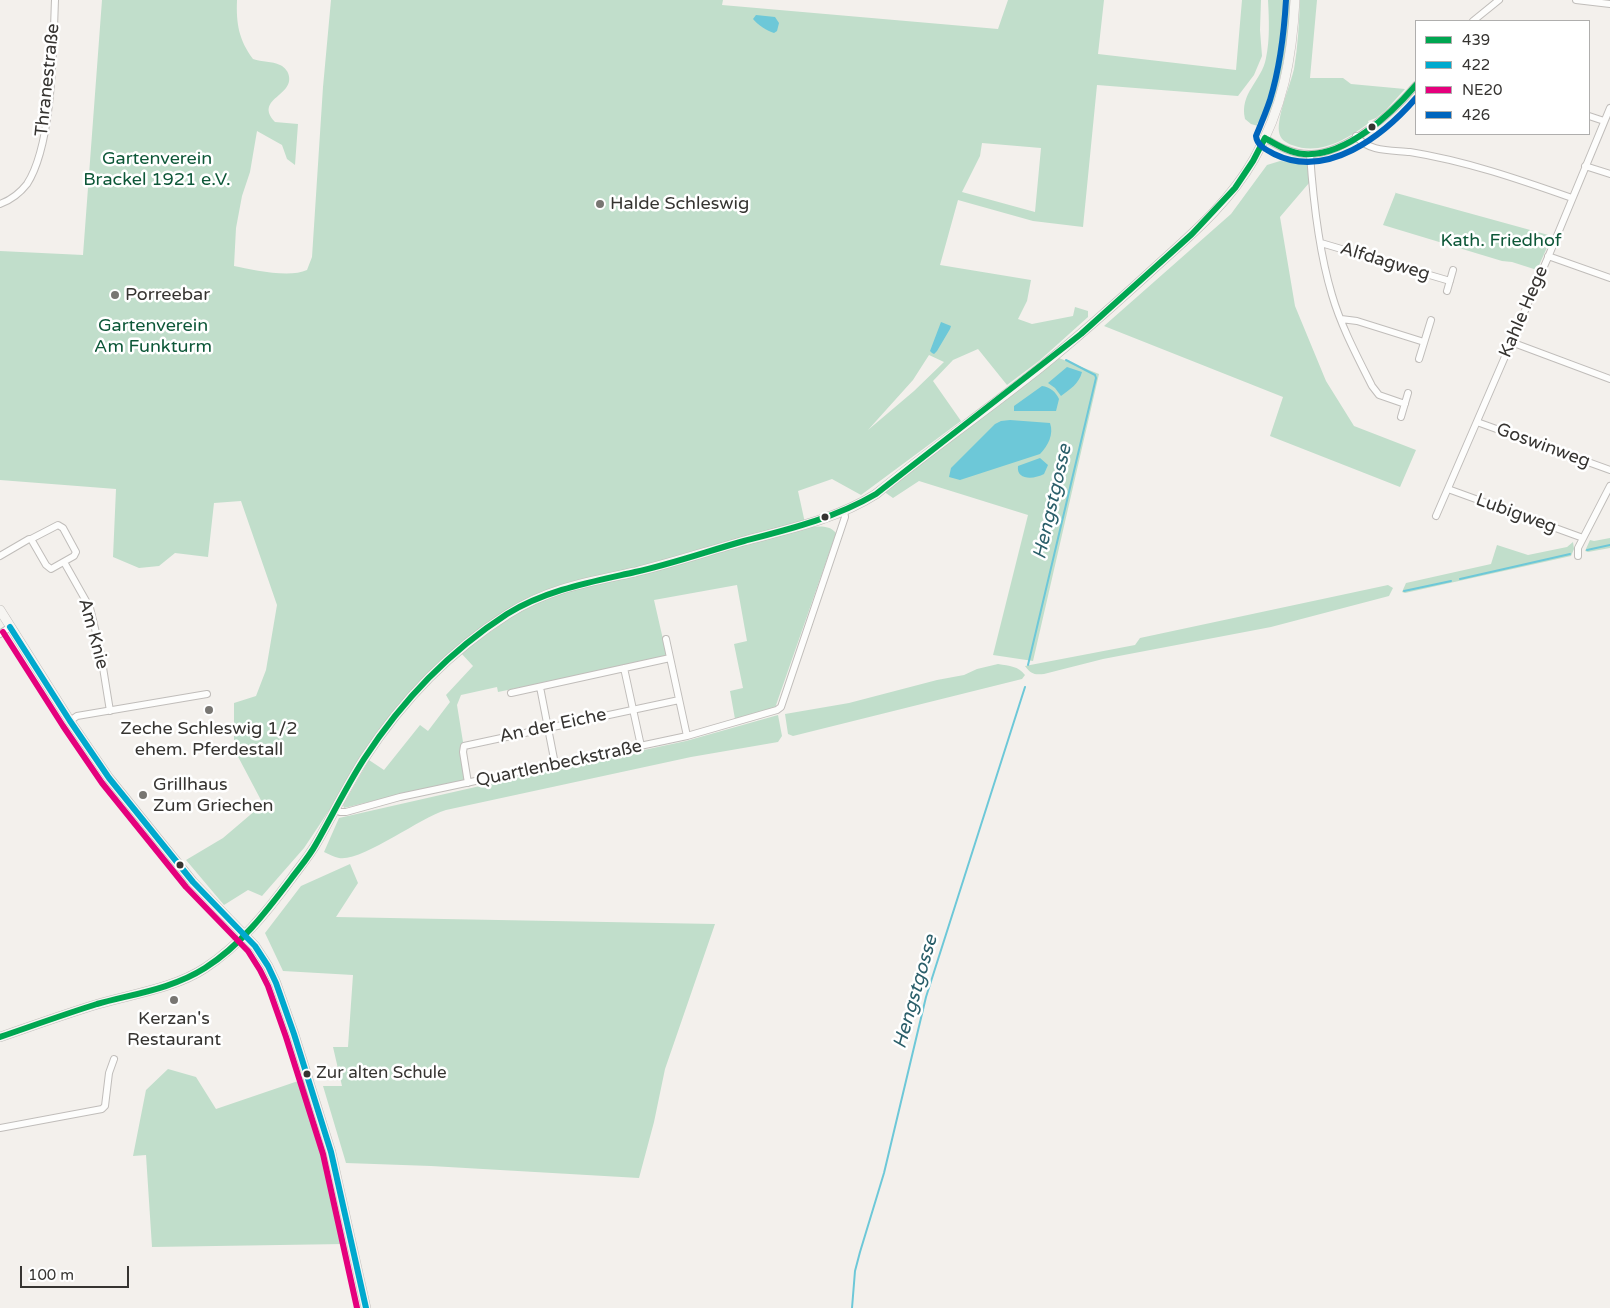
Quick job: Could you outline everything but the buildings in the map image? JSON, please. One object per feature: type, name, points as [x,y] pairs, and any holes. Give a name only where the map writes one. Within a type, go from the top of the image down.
[{"type":"main road","points":[[0,1037],[98,1004],[182,980],[213,962],[245,935],[279,895],[312,850],[363,761],[414,692],[490,626],[524,604],[565,587],[665,564],[816,521],[844,511],[876,494],[1041,367],[1088,328],[1192,234],[1235,188],[1253,161],[1276,111],[1287,75],[1296,0]]},
{"type":"main road","points":[[0,610],[70,721],[109,778],[193,882],[259,951],[276,983],[335,1168],[366,1308]]},
{"type":"street","name":"Thranestraße","points":[[0,204],[7,202],[21,191],[27,183],[37,161],[48,109],[55,0]]},
{"type":"street","points":[[1475,20],[1498,0]]},
{"type":"street","points":[[1576,0],[1610,4]]},
{"type":"street","points":[[1264,138],[1287,150],[1310,154],[1325,152],[1356,136],[1390,113],[1415,86]]},
{"type":"street","name":"Kahle Hege","points":[[1436,516],[1610,108]]},
{"type":"street","points":[[1590,116],[1604,121]]},
{"type":"street","points":[[1356,136],[1362,143],[1375,148],[1430,156],[1473,165],[1572,198]]},
{"type":"street","points":[[1310,154],[1321,243],[1332,294],[1341,319],[1372,386],[1379,395],[1405,404]]},
{"type":"street","points":[[1585,166],[1610,174]]},
{"type":"street","name":"Alfdagweg","points":[[1321,243],[1450,281]]},
{"type":"street","points":[[1548,256],[1610,278]]},
{"type":"street","name":"Alfdagweg","points":[[1447,291],[1453,270]]},
{"type":"street","points":[[1341,319],[1357,321],[1424,342]]},
{"type":"street","points":[[1418,359],[1431,320]]},
{"type":"street","points":[[1511,342],[1610,379]]},
{"type":"street","points":[[1401,417],[1408,394]]},
{"type":"street","name":"Goswinweg","points":[[1477,422],[1610,470]]},
{"type":"street","points":[[1578,556],[1578,548],[1610,486]]},
{"type":"street","name":"Lubigweg","points":[[1448,489],[1583,538]]},
{"type":"street","name":"Quartlenbeckstraße","points":[[335,809],[340,812],[346,812],[400,797],[687,736],[777,710],[781,707],[841,529],[845,517],[844,511]]},
{"type":"street","points":[[0,556],[55,526],[62,526],[76,549],[74,556],[54,568],[48,568],[31,540]]},
{"type":"street","name":"Am Knie","points":[[64,562],[90,608],[100,649],[110,711]]},
{"type":"street","points":[[0,634],[10,627]]},
{"type":"street","points":[[666,640],[687,736]]},
{"type":"street","points":[[511,693],[670,658]]},
{"type":"street","points":[[624,668],[641,746]]},
{"type":"street","points":[[540,686],[555,764]]},
{"type":"street","points":[[70,721],[78,716],[207,694]]},
{"type":"street","name":"An der Eiche","points":[[468,784],[462,752],[464,746],[679,700]]},
{"type":"street","points":[[0,1128],[102,1109],[105,1106],[109,1072],[114,1059]]},
{"type":"green space","points":[[102,0],[237,0],[239,31],[244,45],[253,59],[277,64],[287,71],[289,81],[287,87],[269,107],[270,114],[275,122],[298,124],[295,165],[287,159],[282,145],[257,131],[250,172],[242,196],[236,228],[234,266],[291,273],[307,270],[312,257],[323,87],[331,0],[723,0],[722,5],[998,29],[1008,0],[1104,0],[1098,54],[1236,70],[1242,0],[1261,0],[1260,30],[1262,56],[1254,75],[1238,96],[1097,85],[1083,227],[1033,221],[958,200],[940,265],[1031,280],[1027,301],[1018,319],[1032,324],[1073,316],[1075,307],[1088,311],[1088,317],[1039,361],[1007,385],[978,349],[953,360],[933,381],[961,421],[861,495],[832,479],[798,491],[805,523],[524,603],[426,679],[346,785],[304,848],[262,896],[248,890],[224,905],[186,860],[223,838],[263,804],[234,749],[234,703],[256,696],[266,670],[277,605],[241,501],[214,503],[208,557],[175,553],[159,566],[139,568],[113,557],[116,489],[0,480],[0,251],[83,255]],"holes":[[[982,143],[1041,148],[1035,212],[962,192],[980,156]],[[929,355],[944,362],[914,391],[868,430],[913,380]]]},
{"type":"green space","points":[[1268,0],[1287,0],[1282,47],[1275,84],[1264,114],[1257,124],[1258,126],[1251,124],[1245,119],[1244,110],[1248,94],[1264,66],[1266,58],[1269,37]]},
{"type":"green space","points":[[1289,0],[1292,0],[1283,65],[1273,103],[1268,117],[1263,124],[1278,79]]},
{"type":"green space","points":[[1300,0],[1317,0],[1310,78],[1343,78],[1351,84],[1405,89],[1386,110],[1376,118],[1368,121],[1369,123],[1352,135],[1323,147],[1302,148],[1292,145],[1282,139],[1279,132],[1282,110],[1294,69]]},
{"type":"green space","points":[[1280,161],[1308,165],[1309,183],[1280,217],[1295,306],[1326,381],[1354,426],[1416,450],[1400,487],[1270,436],[1283,397],[1104,326],[1231,214],[1267,165]]},
{"type":"green space","name":"Kath. Friedhof","points":[[1396,192],[1552,236],[1537,270],[1512,262],[1502,261],[1383,225]]},
{"type":"green space","points":[[1059,358],[1099,374],[1033,661],[993,655],[1028,515],[919,481],[893,498],[883,491]]},
{"type":"green space","points":[[806,527],[826,527],[836,533],[775,708],[735,719],[730,691],[743,688],[734,644],[747,641],[737,585],[654,600],[667,657],[498,692],[497,687],[461,695],[457,705],[463,742],[460,753],[465,782],[422,789],[344,808],[343,805],[369,760],[384,770],[420,725],[428,731],[450,702],[446,695],[473,666],[461,653],[518,612],[555,594]]},
{"type":"green space","points":[[1610,538],[1610,548],[1585,551],[1590,540]]},
{"type":"green space","points":[[1573,542],[1574,549],[1571,556],[1405,593],[1402,592],[1406,583],[1491,564],[1497,545],[1528,555],[1567,547]]},
{"type":"green space","points":[[1388,585],[1393,588],[1389,596],[1271,627],[1103,659],[1044,674],[1033,673],[1025,666],[1135,645],[1140,638]]},
{"type":"green space","points":[[998,664],[1017,668],[1025,675],[1022,679],[793,736],[788,734],[785,714],[849,703],[937,680],[964,675],[977,669]]},
{"type":"green space","points":[[778,715],[782,736],[778,742],[691,757],[446,810],[421,821],[362,853],[339,858],[324,852],[339,818],[686,741]]},
{"type":"green space","points":[[350,864],[358,883],[336,917],[715,924],[665,1069],[654,1122],[639,1178],[346,1163],[323,1086],[342,1086],[333,1047],[348,1047],[353,975],[283,971],[265,933],[301,886]]},
{"type":"green space","points":[[168,1069],[196,1077],[216,1109],[304,1079],[330,1176],[344,1244],[152,1247],[146,1155],[133,1156],[146,1090]]},
{"type":"water","points":[[756,15],[775,17],[779,23],[777,31],[774,33],[760,26],[753,19]]},
{"type":"water","points":[[941,322],[951,326],[934,354],[930,351]]},
{"type":"water","points":[[1067,367],[1082,372],[1076,383],[1061,396],[1048,383]]},
{"type":"water","points":[[1042,386],[1050,389],[1058,396],[1056,411],[1014,411],[1014,406]]},
{"type":"water","points":[[1010,420],[1050,423],[1050,440],[1040,454],[960,480],[949,477],[951,468],[995,424]]},
{"type":"water","points":[[1040,458],[1048,465],[1044,474],[1027,478],[1020,474],[1018,466]]},
{"type":"waterway","name":"Hengstgosse","points":[[1028,665],[1096,378],[1095,375],[1066,360]]},
{"type":"waterway","points":[[1587,550],[1610,545]]},
{"type":"waterway","points":[[1460,579],[1570,554]]},
{"type":"waterway","points":[[1404,591],[1451,581]]},
{"type":"waterway","name":"Hengstgosse","points":[[852,1308],[855,1271],[884,1173],[926,997],[1025,687]]},
{"type":"transit line","name":"426","points":[[1286,0],[1279,63],[1270,100],[1256,136],[1258,142],[1263,147],[1274,154],[1294,161],[1314,162],[1334,158],[1371,139],[1403,112],[1415,99]]},
{"type":"transit line","name":"439","points":[[1265,138],[1284,148],[1304,154],[1336,149],[1366,132],[1394,108],[1415,86]]},
{"type":"transit line","name":"439","points":[[0,1037],[97,1004],[166,986],[205,968],[230,949],[262,916],[307,858],[357,770],[378,738],[410,698],[446,661],[507,614],[537,599],[585,583],[663,565],[812,522],[845,510],[876,494],[1081,334],[1192,234],[1235,188],[1253,161],[1265,138]]},
{"type":"transit line","name":"422","points":[[10,627],[109,778],[193,882],[255,946],[268,966],[294,1034],[331,1152],[366,1308]]},
{"type":"transit line","name":"NE20","points":[[3,632],[102,783],[186,887],[248,951],[260,970],[268,986],[286,1037],[323,1154],[357,1308]]},
{"type":"place","name":"Halde Schleswig","points":[[600,204]]},
{"type":"place","name":"Porreebar","points":[[115,295]]},
{"type":"place","name":"Zeche Schleswig 1/2 ehem. Pferdestall","points":[[209,710]]},
{"type":"place","name":"Grillhaus Zum Griechen","points":[[143,795]]},
{"type":"place","name":"Kerzan's Restaurant","points":[[174,1000]]},
{"type":"place","name":"Zur alten Schule","points":[[307,1074]]},
{"type":"park label","name":"Gartenverein Brackel 1921 e.V.","points":[[157,169]]},
{"type":"park label","name":"Gartenverein Am Funkturm","points":[[153,336]]}]
